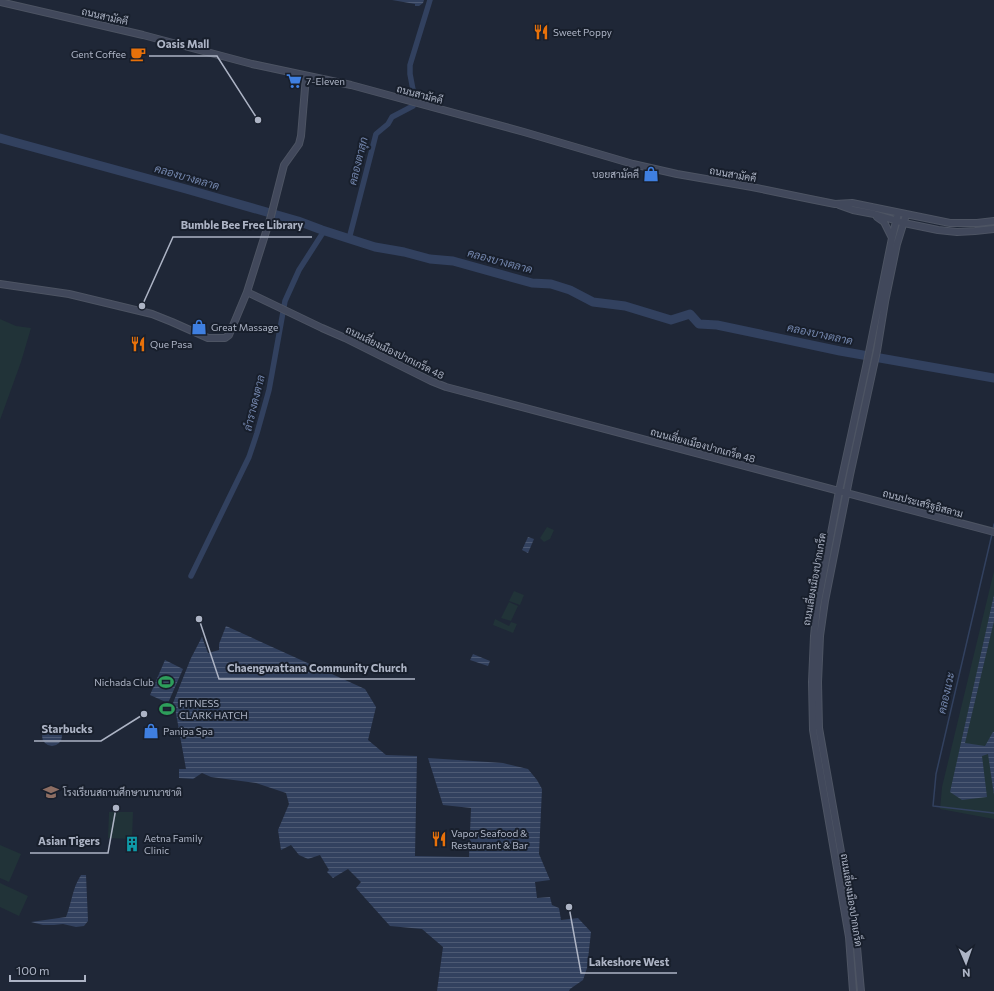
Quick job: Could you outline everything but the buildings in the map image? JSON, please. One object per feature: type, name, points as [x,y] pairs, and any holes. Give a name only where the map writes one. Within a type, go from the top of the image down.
[{"type":"main road","name":"ถนนสามัคคี","points":[[0,2],[252,64],[351,85],[524,132],[633,164],[677,174],[752,187],[835,204],[852,210],[938,230],[975,232],[994,229]]},
{"type":"main road","points":[[0,284],[69,294],[152,314],[208,338],[225,338],[229,335],[247,292],[271,216],[284,165],[299,144],[306,76]]},
{"type":"main road","name":"ถนนสามัคคี","points":[[835,204],[852,203],[950,224],[977,223],[994,220]]},
{"type":"main road","name":"ถนนเลี่ยงเมืองปากเกร็ด","points":[[861,991],[856,936],[819,728],[818,682],[820,636],[825,601],[871,363],[870,348],[898,213]]},
{"type":"main road","points":[[874,214],[884,222],[892,238]]},
{"type":"main road","name":"ถนนเลี่ยงเมืองปากเกร็ด","points":[[853,991],[849,937],[813,730],[812,682],[814,636],[840,491],[871,363],[877,350],[897,244],[906,215]]},
{"type":"main road","name":"ถนนเลี่ยงเมืองปากเกร็ด 48","points":[[247,292],[446,387],[847,493]]},
{"type":"main road","name":"ถนนประเสริฐอิสลาม","points":[[847,493],[992,532]]},
{"type":"shaded area","points":[[0,319],[16,326],[31,328],[21,362],[0,420]]},
{"type":"shaded area","points":[[547,527],[554,530],[550,539],[544,542],[540,538]]},
{"type":"shaded area","points":[[994,571],[994,819],[940,809],[942,787]]},
{"type":"shaded area","points":[[514,591],[524,595],[520,605],[509,601]]},
{"type":"shaded area","points":[[509,602],[518,606],[511,621],[501,618]]},
{"type":"shaded area","points":[[495,619],[509,626],[511,622],[517,624],[513,633],[493,625]]},
{"type":"shaded area","points":[[109,812],[133,812],[132,839],[108,838]]},
{"type":"shaded area","points":[[0,845],[21,854],[9,882],[0,878]]},
{"type":"shaded area","points":[[0,883],[28,896],[19,916],[0,907]]},
{"type":"water","points":[[392,0],[424,0],[419,6],[415,6],[415,4]]},
{"type":"water","points":[[528,537],[534,539],[528,553],[522,550]]},
{"type":"water","points":[[994,595],[994,621],[965,743],[985,746],[994,732],[994,795],[988,754],[982,756],[987,797],[962,800],[950,792]]},
{"type":"water","points":[[226,626],[365,689],[376,707],[368,740],[386,755],[417,756],[415,856],[469,857],[471,808],[443,805],[428,758],[503,763],[528,769],[542,789],[539,854],[550,880],[535,882],[537,898],[550,897],[552,905],[559,908],[561,920],[578,918],[591,932],[587,968],[583,980],[569,991],[437,991],[443,947],[422,929],[390,926],[356,888],[361,882],[348,869],[333,878],[327,872],[329,870],[320,855],[308,859],[299,855],[291,845],[281,850],[278,830],[289,804],[286,793],[256,783],[211,777],[202,773],[193,779],[179,778],[179,769],[186,769],[173,703],[191,658],[202,637],[208,653],[219,650],[219,644]]},
{"type":"water","points":[[473,654],[490,661],[488,666],[470,660]]},
{"type":"water","name":"Nichada Club","points":[[165,660],[183,669],[168,703],[150,695]]},
{"type":"water","points":[[52,726],[59,729],[62,736],[59,743],[52,746],[45,743],[42,736],[45,729]]},
{"type":"water","points":[[81,875],[86,875],[88,921],[84,926],[76,927],[63,924],[43,925],[31,922],[66,917],[76,885]]},
{"type":"waterway","name":"คลองตาสุก","points":[[414,98],[410,65],[430,0]]},
{"type":"waterway","name":"คลองตาสุก","points":[[349,239],[376,134],[388,124],[392,117],[413,106]]},
{"type":"waterway","name":"คลองบางตลาด","points":[[0,138],[298,221],[375,247],[404,252],[430,259],[453,261],[532,283],[551,284],[570,290],[593,302],[625,306],[671,320],[690,314],[699,324],[717,325],[840,351],[994,378]]},
{"type":"waterway","name":"ลำรางดงตาล","points":[[191,576],[249,457],[269,390],[285,301],[299,270],[324,231]]},
{"type":"waterway","name":"คลองแวะ","points":[[993,530],[994,524]]},
{"type":"waterway","name":"คลองแวะ","points":[[992,534],[936,774],[933,806],[994,813]]},
{"type":"place","name":"Sweet Poppy","points":[[541,32]]},
{"type":"place","name":"Gent Coffee","points":[[138,54]]},
{"type":"place","name":"7-Eleven","points":[[294,81]]},
{"type":"place","name":"Oasis Mall","points":[[258,120]]},
{"type":"place","name":"บอยสามัคคี","points":[[651,174]]},
{"type":"place","name":"Bumble Bee Free Library","points":[[142,306]]},
{"type":"place","name":"Great Massage","points":[[199,327]]},
{"type":"place","name":"Que Pasa","points":[[138,344]]},
{"type":"place","name":"Chaengwattana Community Church","points":[[199,619]]},
{"type":"place","name":"Nichada Club","points":[[166,682]]},
{"type":"place","name":"FITNESS CLARK HATCH","points":[[167,709]]},
{"type":"place","name":"Starbucks","points":[[144,714]]},
{"type":"place","name":"Panipa Spa","points":[[151,731]]},
{"type":"place","name":"โรงเรียนสถานศึกษานานาชาติ","points":[[51,792]]},
{"type":"place","name":"Asian Tigers","points":[[116,808]]},
{"type":"place","name":"Vapor Seafood & Restaurant & Bar","points":[[439,839]]},
{"type":"place","name":"Aetna Family Clinic","points":[[132,844]]},
{"type":"place","name":"Lakeshore West","points":[[569,907]]}]
